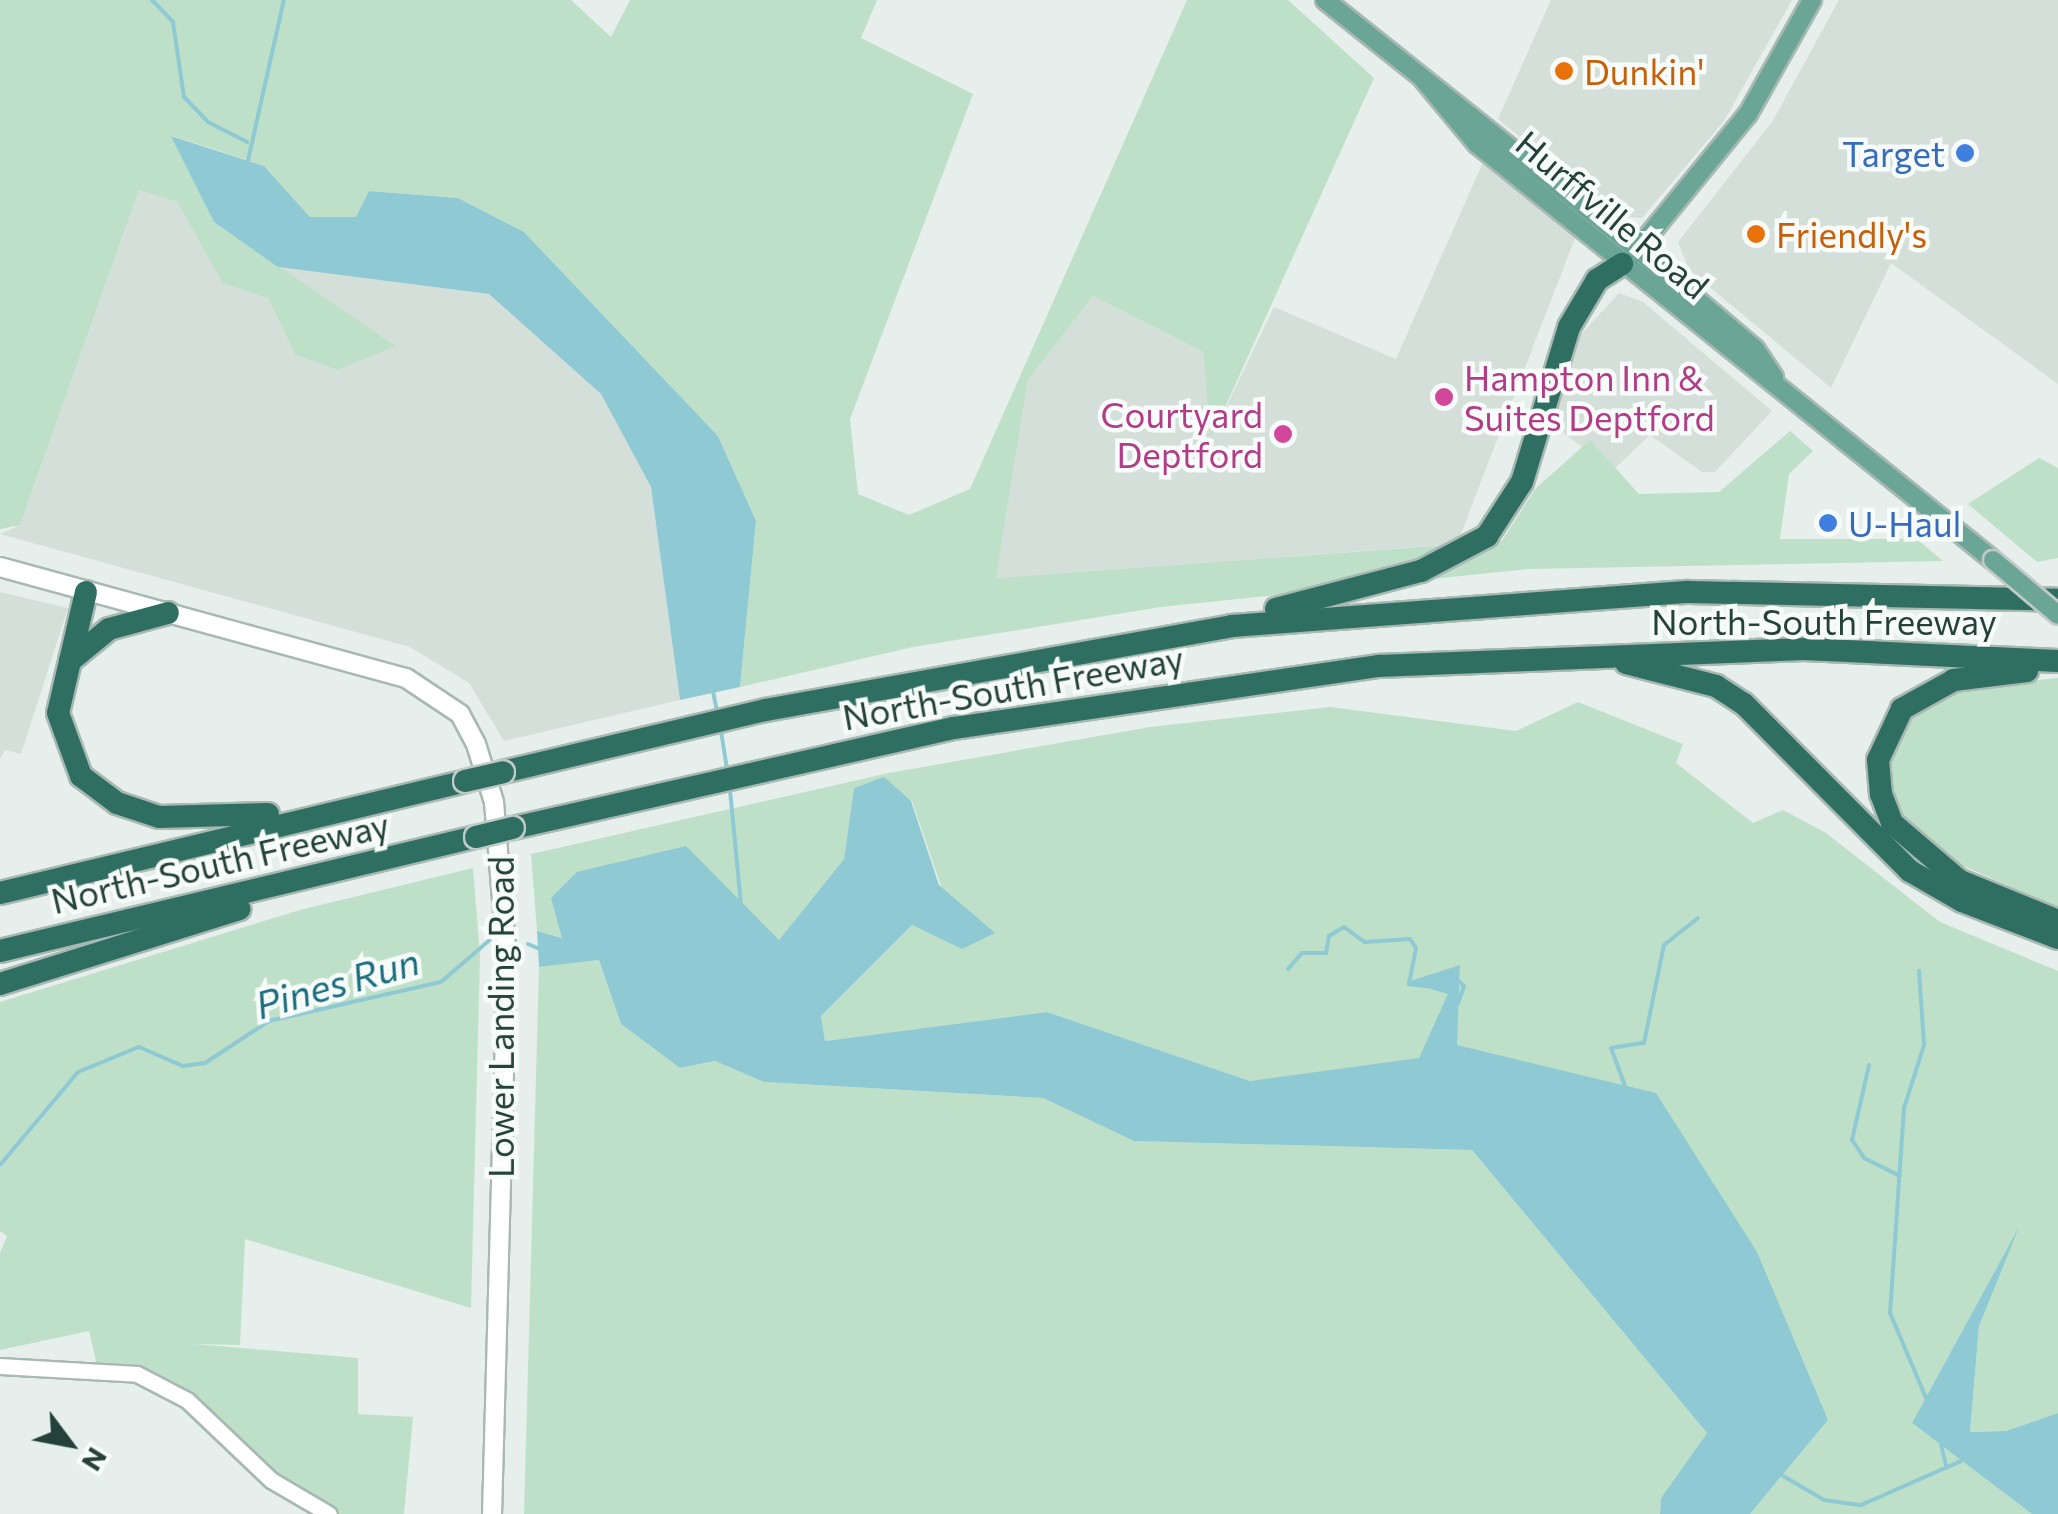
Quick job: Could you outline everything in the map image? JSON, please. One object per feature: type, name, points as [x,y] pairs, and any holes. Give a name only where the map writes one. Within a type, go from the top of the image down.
[{"type":"highway","points":[[1232,626],[1421,572],[1487,536],[1522,482],[1568,326],[1596,280],[1630,257]]},
{"type":"highway","points":[[86,592],[68,664],[60,735],[76,769],[103,794],[184,822],[312,818]]},
{"type":"highway","name":"North-South Freeway","points":[[0,892],[766,710],[1232,626],[1689,592],[2058,600]]},
{"type":"highway","points":[[68,664],[109,629],[168,613]]},
{"type":"highway","name":"North-South Freeway","points":[[0,951],[778,765],[1140,697],[1379,666],[1603,656],[1804,649],[2058,665]]},
{"type":"highway","points":[[1603,656],[1716,686],[1768,723],[1837,804],[1910,870],[1962,901],[2058,938]]},
{"type":"highway","points":[[2058,665],[1986,674],[1919,695],[1886,733],[1878,760],[1892,823],[1923,854],[1992,897],[2058,921]]},
{"type":"highway","points":[[0,984],[348,868]]},
{"type":"main road","name":"Hurffville Road","points":[[1325,0],[1423,79],[1476,144],[1630,257],[1742,363],[1777,381],[2058,615]]},
{"type":"main road","points":[[1630,257],[1748,114],[1812,0]]},
{"type":"main road","name":"Lower Landing Road","points":[[0,567],[417,682],[460,714],[476,744],[504,869],[507,961],[492,1514]]},
{"type":"street","points":[[0,1366],[137,1374],[188,1400],[271,1480],[329,1514]]},
{"type":"shaded area","points":[[1551,0],[1792,0],[1724,121],[1642,218],[1617,216],[1498,119]]},
{"type":"shaded area","points":[[1839,0],[2058,0],[2058,384],[1891,263],[1831,388],[1689,270],[1678,242],[1772,122]]},
{"type":"shaded area","points":[[1483,162],[1575,238],[1457,544],[996,578],[1028,380],[1093,296],[1203,352],[1212,436],[1274,307],[1396,359]]},
{"type":"shaded area","points":[[139,190],[177,202],[223,284],[268,298],[295,355],[337,370],[395,345],[278,267],[489,294],[601,394],[651,487],[680,700],[504,741],[469,683],[410,647],[0,534],[20,525]]},
{"type":"shaded area","points":[[1619,293],[1643,302],[1772,411],[1715,472],[1702,472],[1650,435],[1613,470],[1554,426],[1572,344]]},
{"type":"shaded area","points":[[0,592],[68,608],[21,754],[5,750],[0,759]]},
{"type":"green space","points":[[0,0],[571,0],[611,37],[630,0],[877,0],[861,38],[973,94],[850,419],[858,494],[909,515],[970,489],[1187,0],[1288,0],[1374,78],[1211,438],[1203,352],[1093,296],[1028,380],[996,578],[1502,541],[1535,489],[1590,440],[1639,494],[1719,492],[1790,431],[1813,451],[1789,474],[1780,539],[1903,539],[1905,529],[1943,561],[1528,569],[1161,607],[913,647],[740,687],[756,521],[718,436],[524,232],[458,198],[369,191],[356,217],[310,217],[264,166],[173,136],[214,222],[396,346],[337,370],[295,355],[268,298],[223,284],[177,202],[139,190],[20,525],[0,529]]},
{"type":"green space","points":[[2039,458],[2058,468],[2058,558],[2037,562],[1968,504]]},
{"type":"green space","points":[[2058,678],[2058,908],[1948,859],[1912,832],[1894,803],[1889,772],[1896,739],[1914,710],[1949,690]]},
{"type":"green space","points":[[1578,702],[1683,744],[1676,763],[1753,823],[1783,810],[1826,833],[1940,922],[2058,971],[2058,1413],[2006,1431],[1970,1432],[1979,1326],[2011,1242],[1912,1423],[2032,1514],[1750,1514],[1828,1420],[1655,1094],[1456,1045],[1460,966],[1409,982],[1449,994],[1419,1059],[1250,1081],[1047,1012],[825,1041],[821,1016],[912,925],[962,948],[912,801],[854,788],[844,859],[779,940],[563,938],[537,931],[531,854],[889,773],[1150,727],[1330,707],[1516,731]]},
{"type":"green space","points":[[473,868],[480,955],[471,1308],[245,1239],[240,1345],[194,1344],[358,1358],[358,1414],[413,1417],[404,1514],[329,1514],[301,1503],[187,1400],[97,1365],[89,1331],[0,1350],[0,1253],[7,1236],[0,1231],[0,1002],[300,910]]},
{"type":"green space","points":[[599,960],[621,1024],[680,1068],[715,1061],[764,1082],[1043,1098],[1134,1141],[1472,1150],[1707,1433],[1661,1498],[1660,1514],[524,1514],[539,967]]},
{"type":"water","points":[[171,136],[264,166],[310,217],[356,217],[369,191],[458,198],[524,232],[718,436],[756,521],[740,687],[680,700],[651,487],[601,394],[489,294],[278,267],[214,222]]},
{"type":"water","points":[[884,777],[911,801],[939,885],[995,933],[962,949],[912,925],[821,1016],[825,1041],[1047,1012],[1250,1081],[1419,1058],[1448,994],[1407,982],[1460,965],[1457,1045],[1656,1093],[1757,1252],[1828,1420],[1750,1514],[1660,1514],[1661,1498],[1707,1433],[1472,1150],[1134,1141],[1043,1098],[764,1082],[715,1061],[680,1068],[621,1024],[599,960],[539,967],[537,931],[562,938],[551,898],[577,872],[686,846],[779,940],[844,859],[854,788]]},
{"type":"water","points":[[2019,1227],[1979,1326],[1970,1432],[2006,1431],[2058,1413],[2058,1514],[2032,1514],[1912,1423]]},
{"type":"waterway","points":[[152,0],[173,22],[184,97],[208,122],[247,142]]},
{"type":"waterway","points":[[247,165],[284,0]]},
{"type":"waterway","points":[[713,691],[717,711]]},
{"type":"waterway","points":[[721,731],[727,770]]},
{"type":"waterway","points":[[730,790],[741,905]]},
{"type":"waterway","points":[[1625,1086],[1611,1048],[1644,1043],[1664,945],[1698,918]]},
{"type":"waterway","points":[[1288,969],[1302,953],[1326,953],[1329,936],[1344,927],[1365,942],[1410,939],[1416,948],[1409,984],[1432,987]]},
{"type":"waterway","name":"Pines Run","points":[[0,1165],[78,1072],[139,1047],[183,1066],[205,1063],[269,1021],[441,982],[492,938]]},
{"type":"waterway","name":"Pines Run","points":[[528,944],[542,950]]},
{"type":"waterway","points":[[1919,971],[1924,1045],[1904,1108],[1890,1313],[1926,1398]]},
{"type":"waterway","points":[[1455,978],[1464,986],[1458,1003]]},
{"type":"waterway","points":[[1869,1065],[1852,1140],[1864,1158],[1900,1176]]},
{"type":"waterway","points":[[1941,1445],[1946,1465]]},
{"type":"waterway","points":[[1778,1473],[1824,1500],[1861,1505],[1961,1461]]},
{"type":"place","name":"Dunkin'","points":[[1564,71]]},
{"type":"place","name":"Target","points":[[1965,153]]},
{"type":"place","name":"Friendly's","points":[[1756,234]]},
{"type":"place","name":"Hampton Inn & Suites Deptford","points":[[1444,397]]},
{"type":"place","name":"Courtyard Deptford","points":[[1283,434]]},
{"type":"place","name":"U-Haul","points":[[1828,523]]}]
